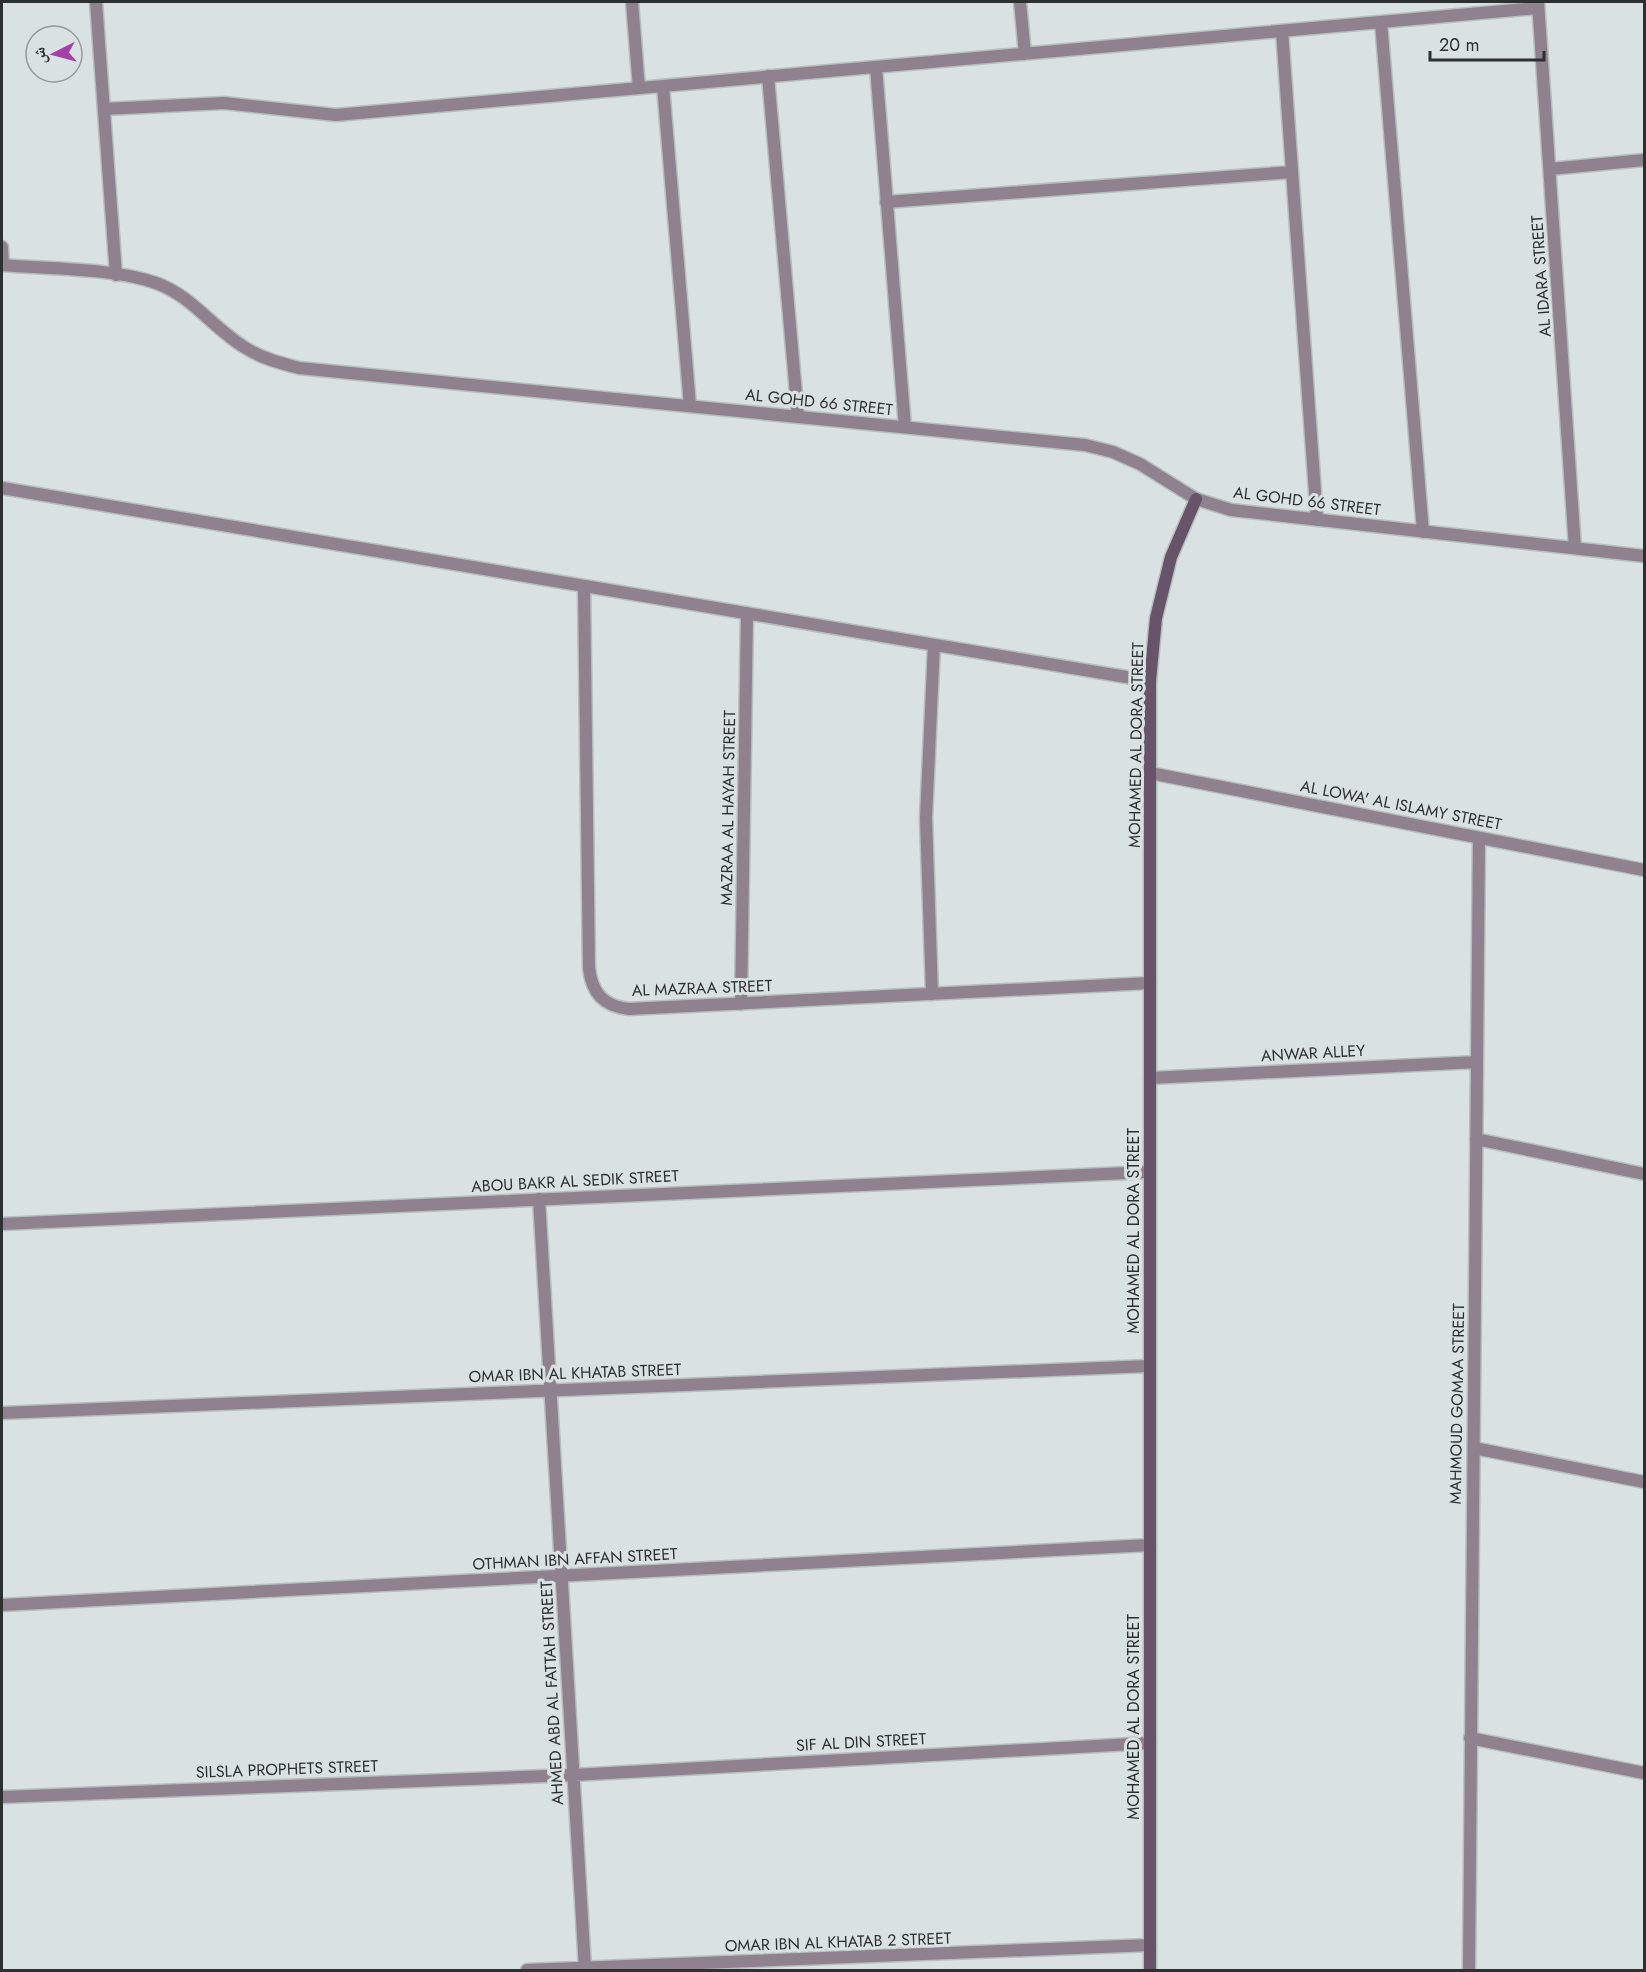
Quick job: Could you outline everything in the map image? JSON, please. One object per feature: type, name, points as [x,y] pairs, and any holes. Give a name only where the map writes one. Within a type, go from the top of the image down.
[{"type":"street","points":[[96,2],[116,275]]},
{"type":"street","points":[[632,2],[639,88]]},
{"type":"street","points":[[1020,2],[1025,54]]},
{"type":"street","points":[[104,108],[224,103],[336,115],[1381,22],[1538,5]]},
{"type":"street","name":"AL IDARA STREET","points":[[1538,5],[1575,548]]},
{"type":"street","points":[[1381,22],[1423,532]]},
{"type":"street","points":[[1282,31],[1317,520]]},
{"type":"street","points":[[876,67],[905,427]]},
{"type":"street","points":[[768,76],[798,417]]},
{"type":"street","points":[[663,86],[690,406]]},
{"type":"street","points":[[1550,169],[1644,160]]},
{"type":"street","points":[[886,202],[1292,172]]},
{"type":"street","points":[[2,247],[2,265]]},
{"type":"street","name":"AL GOHD 66 STREET","points":[[2,265],[116,275],[156,283],[191,301],[243,347],[270,360],[299,368],[1085,445],[1113,452],[1140,464],[1196,499],[1231,510],[1644,556]]},
{"type":"street","points":[[2,488],[1150,681]]},
{"type":"street","name":"MOHAMED AL DORA STREET","points":[[1150,1971],[1150,681],[1156,618],[1171,557],[1196,499]]},
{"type":"street","name":"AL MAZRAA STREET","points":[[584,586],[591,984],[599,998],[613,1007],[741,1004],[1150,983]]},
{"type":"street","name":"MAZRAA AL HAYAH STREET","points":[[741,1004],[747,613]]},
{"type":"street","points":[[932,994],[926,818],[934,645]]},
{"type":"street","name":"AL LOWA' AL ISLAMY STREET","points":[[1150,773],[1644,870]]},
{"type":"street","name":"MAHMOUD GOMAA STREET","points":[[1469,1971],[1479,838]]},
{"type":"street","name":"ANWAR ALLEY","points":[[1150,1078],[1477,1062]]},
{"type":"street","points":[[1476,1139],[1644,1173]]},
{"type":"street","name":"ABOU BAKR AL SEDIK STREET","points":[[2,1224],[1149,1172]]},
{"type":"street","name":"AHMED ABD AL FATTAH STREET","points":[[539,1199],[585,1968]]},
{"type":"street","name":"OMAR IBN AL KHATAB STREET","points":[[2,1413],[1149,1366]]},
{"type":"street","points":[[1474,1449],[1644,1482]]},
{"type":"street","name":"OTHMAN IBN AFFAN STREET","points":[[2,1605],[1150,1545]]},
{"type":"street","points":[[1470,1738],[1644,1773]]},
{"type":"street","name":"SIF AL DIN STREET","points":[[573,1775],[1150,1743]]},
{"type":"street","name":"SILSLA PROPHETS STREET","points":[[2,1797],[573,1775]]},
{"type":"street","name":"OMAR IBN AL KHATAB 2 STREET","points":[[527,1971],[1150,1946]]}]
